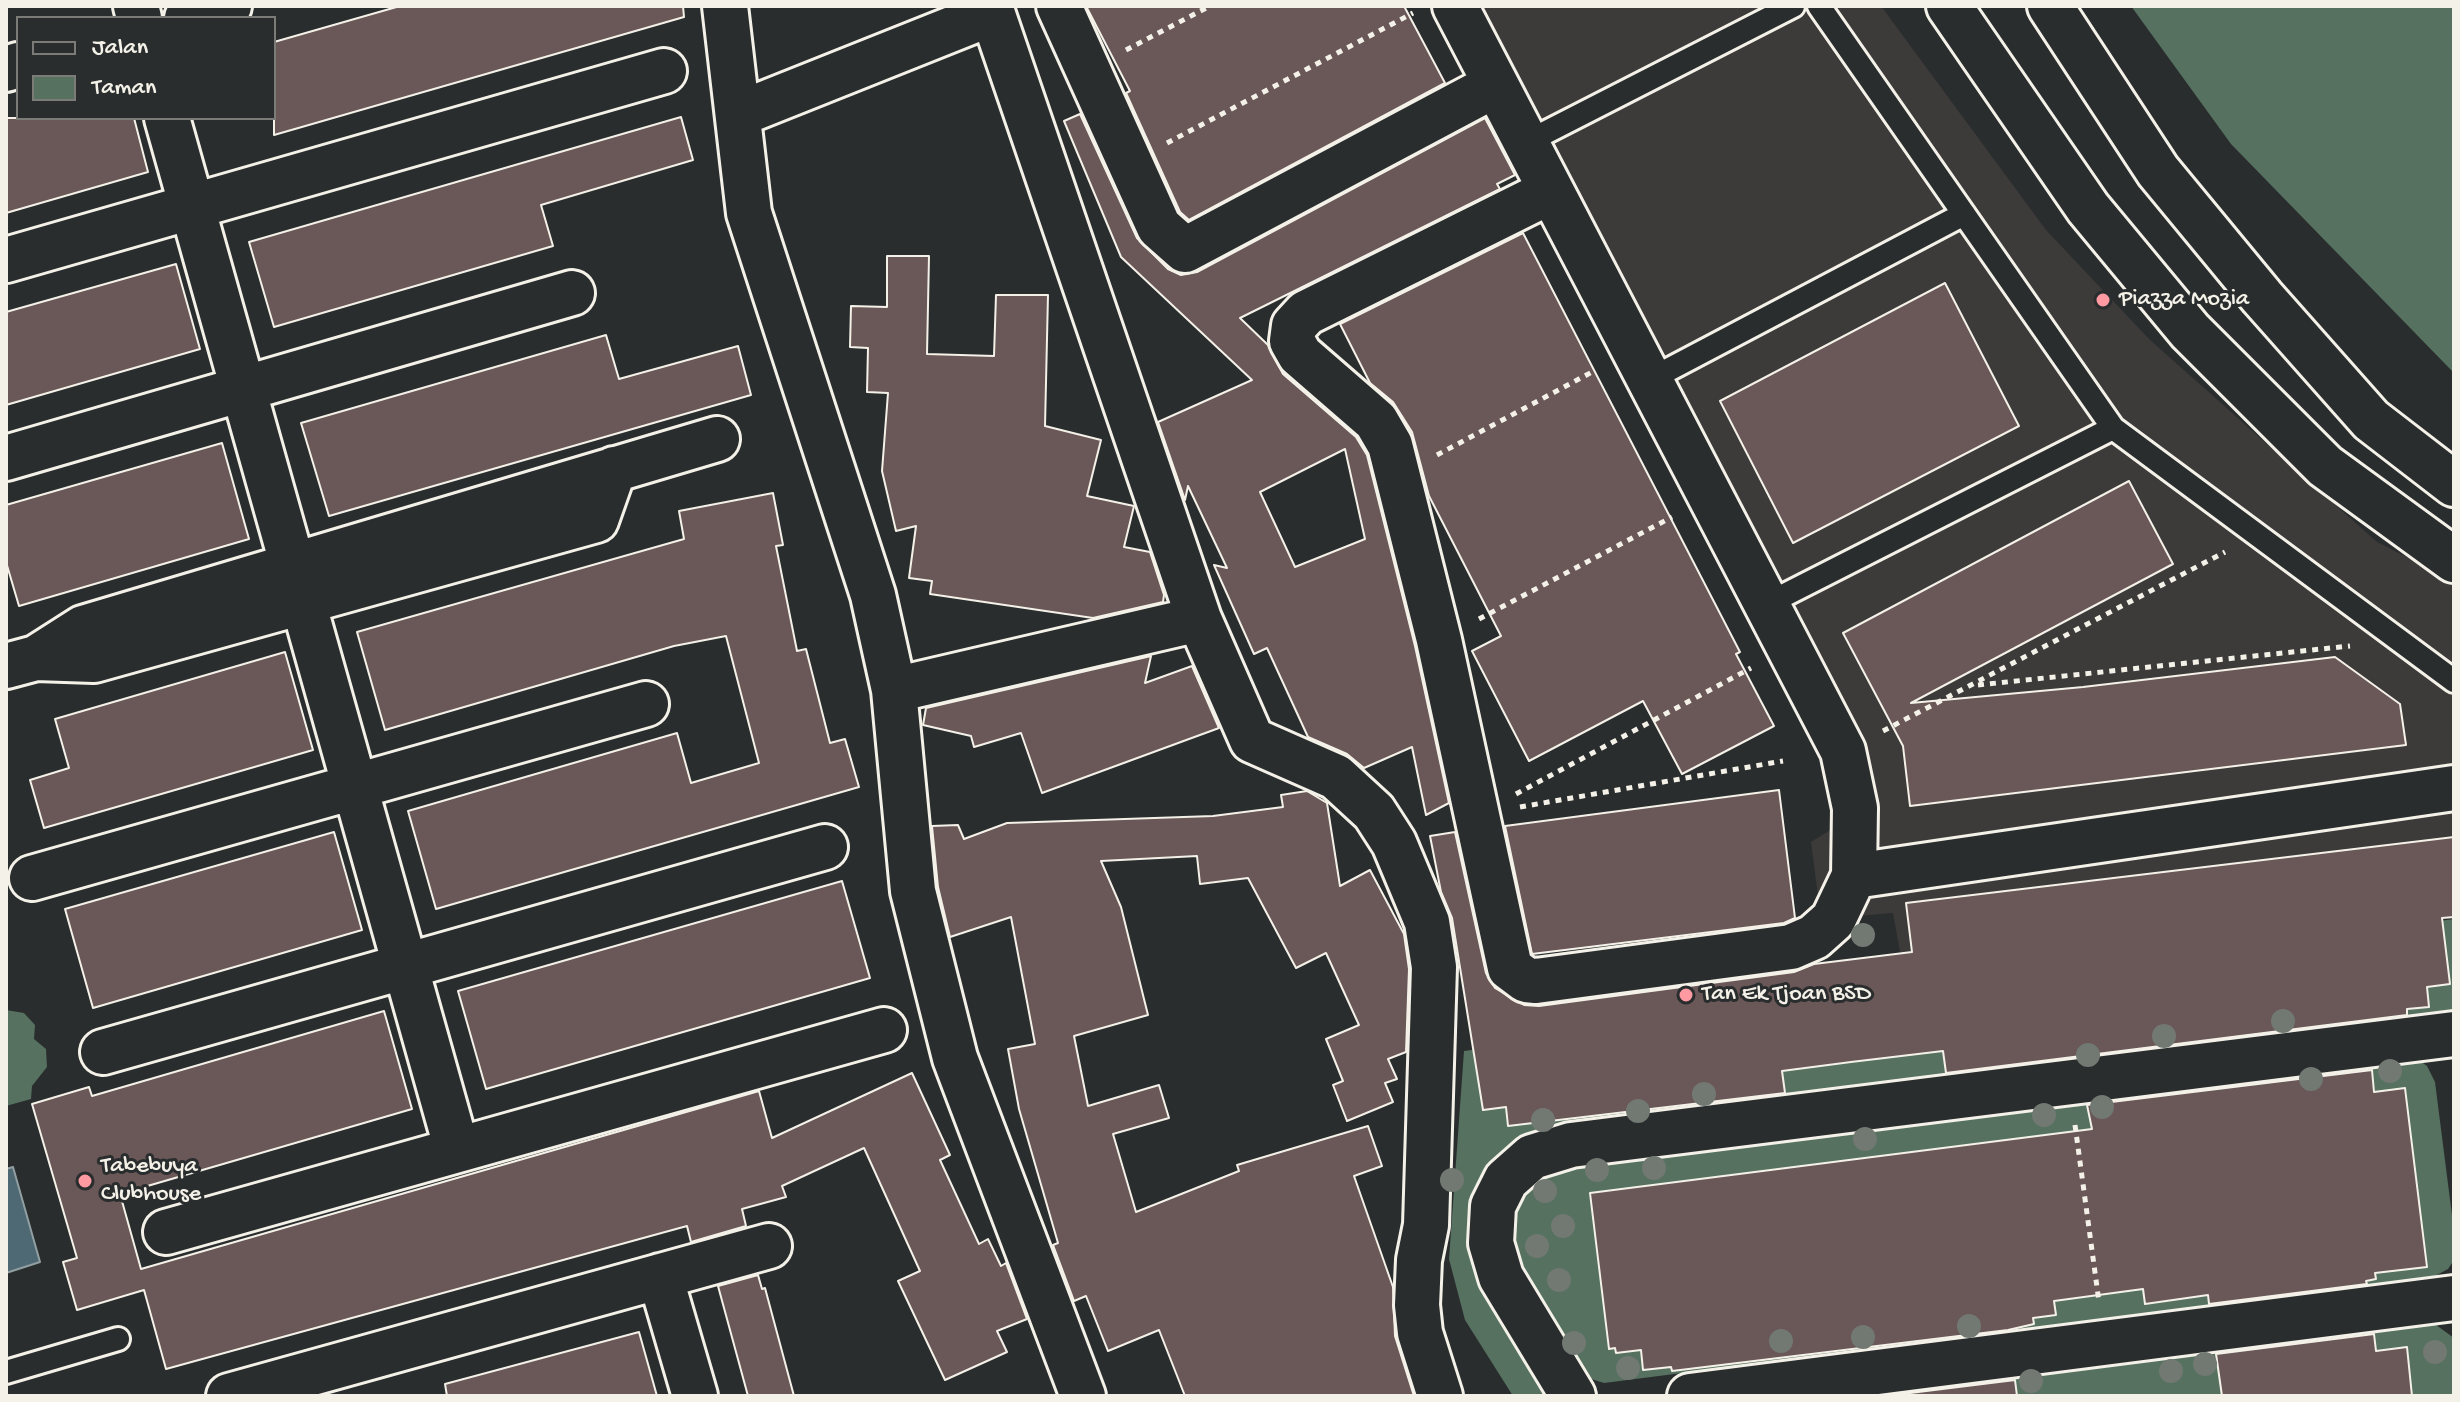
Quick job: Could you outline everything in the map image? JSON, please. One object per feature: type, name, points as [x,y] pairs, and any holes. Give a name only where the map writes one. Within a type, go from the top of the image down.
[{"type":"street","points":[[194,16],[229,6]]},
{"type":"street","points":[[725,6],[749,213],[873,595],[894,690],[913,891],[955,1058],[1083,1396]]},
{"type":"street","points":[[1059,6],[1159,227],[1185,250],[1495,85]]},
{"type":"street","points":[[1455,6],[1843,751],[1855,808],[1854,876],[1833,920],[1814,937],[1791,947],[1526,980],[1517,976],[1506,960],[1439,640],[1390,445],[1376,421],[1300,355],[1292,341],[1294,326],[1306,313],[1551,191]]},
{"type":"street","points":[[1949,6],[2088,208],[2190,331],[2325,466],[2454,560]]},
{"type":"street","points":[[2050,6],[2158,171],[2262,297],[2371,420],[2454,484]]},
{"type":"street","points":[[739,114],[991,10],[1199,619],[1252,740],[1336,777],[1385,825],[1432,941],[1426,1225],[1419,1260],[1417,1305],[1420,1333],[1440,1396]]},
{"type":"street","points":[[6,260],[664,71]]},
{"type":"street","points":[[168,120],[457,1150]]},
{"type":"street","points":[[6,458],[572,293]]},
{"type":"street","points":[[2325,466],[2371,420]]},
{"type":"street","points":[[21,662],[83,628],[298,583],[614,469],[717,439]]},
{"type":"street","points":[[894,690],[1199,619]]},
{"type":"street","points":[[32,878],[646,704]]},
{"type":"street","points":[[1854,876],[2454,788]]},
{"type":"street","points":[[103,1052],[825,847]]},
{"type":"street","points":[[166,1232],[884,1030]]},
{"type":"street","points":[[1573,1396],[1501,1277],[1491,1243],[1493,1206],[1506,1180],[1532,1157],[1571,1145],[2454,1034]]},
{"type":"street","points":[[229,1396],[769,1246]]},
{"type":"street","points":[[660,1276],[695,1396]]},
{"type":"street","points":[[1690,1396],[2454,1298]]},
{"type":"lane","points":[[1527,142],[1793,6]]},
{"type":"lane","points":[[1819,6],[2113,428],[2454,681]]},
{"type":"lane","points":[[1649,380],[1964,214]]},
{"type":"lane","points":[[1767,604],[2113,428]]},
{"type":"lane","points":[[6,1372],[118,1339]]},
{"type":"path","points":[[1090,69],[1210,6]]},
{"type":"path","points":[[1131,162],[1407,16]]},
{"type":"path","points":[[1397,477],[1604,365]]},
{"type":"path","points":[[1439,640],[1672,517]]},
{"type":"path","points":[[1843,751],[2256,536]]},
{"type":"path","points":[[1973,686],[2399,640]]},
{"type":"path","points":[[1477,815],[1749,669]]},
{"type":"path","points":[[1477,815],[1783,761]]},
{"type":"path","points":[[2070,1082],[2104,1342]]},
{"type":"shaded area","name":"Piazza Mozia","points":[[1442,6],[1881,6],[2046,230],[2149,339],[2377,542],[2454,581],[2454,917],[1907,990],[1893,913],[1821,919],[1811,842],[1837,826],[1824,762],[1511,135]]},
{"type":"green space","points":[[2131,6],[2454,6],[2454,373],[2231,144]]},
{"type":"green space","points":[[2454,919],[2454,1013],[1490,1173],[1550,1396],[1513,1396],[1465,1320],[1449,1259],[1464,1051]]},
{"type":"green space","points":[[6,1010],[24,1013],[35,1025],[34,1039],[46,1049],[47,1067],[32,1086],[31,1099],[6,1106]]},
{"type":"green space","points":[[2416,1058],[2427,1066],[2435,1082],[2454,1231],[2454,1260],[2448,1269],[2433,1277],[1604,1383],[1585,1377],[1510,1250],[1511,1213],[1532,1180],[1560,1165]]},
{"type":"green space","points":[[2432,1322],[2454,1338],[2454,1396],[1827,1396]]},
{"type":"water","points":[[13,1167],[40,1262],[6,1273],[6,1169]]},
{"type":"building","points":[[400,6],[683,6],[684,17],[274,135],[276,41]]},
{"type":"building","points":[[1086,6],[1404,6],[1445,83],[1189,220],[1180,212],[1126,93],[1130,91]]},
{"type":"building","points":[[1080,114],[1137,238],[1168,269],[1181,275],[1197,272],[1485,118],[1515,175],[1497,184],[1500,189],[1240,318],[1268,345],[1283,374],[1356,437],[1367,455],[1415,646],[1449,803],[1426,815],[1412,747],[1364,768],[1347,754],[1308,737],[1267,648],[1254,654],[1214,565],[1227,568],[1188,486],[1185,500],[1158,422],[1252,380],[1121,257],[1064,121]],"holes":[[[1345,449],[1365,539],[1295,567],[1260,492]]]},
{"type":"building","points":[[681,117],[693,160],[541,205],[553,246],[274,327],[249,242]]},
{"type":"building","points":[[6,118],[135,120],[148,172],[6,213]]},
{"type":"building","points":[[1523,233],[1740,652],[1736,654],[1774,726],[1682,774],[1643,701],[1529,761],[1472,651],[1501,636],[1429,496],[1412,432],[1393,402],[1370,383],[1340,324]]},
{"type":"building","points":[[887,256],[929,256],[927,354],[994,356],[996,295],[1048,295],[1045,426],[1101,440],[1087,496],[1134,506],[1124,547],[1150,552],[1164,595],[1163,602],[1093,618],[930,594],[932,581],[909,578],[916,526],[896,531],[882,471],[888,393],[867,392],[868,348],[850,347],[851,306],[887,307]]},
{"type":"building","points":[[176,264],[200,349],[6,405],[6,312]]},
{"type":"building","points":[[1945,283],[2019,426],[1793,543],[1720,401]]},
{"type":"building","points":[[606,335],[619,379],[738,346],[751,395],[329,516],[301,423]]},
{"type":"building","points":[[222,443],[249,539],[19,606],[6,562],[6,505]]},
{"type":"building","points":[[2129,481],[2173,564],[1911,703],[2083,687],[2335,657],[2400,704],[2406,745],[1910,806],[1903,746],[1843,633]]},
{"type":"building","points":[[773,493],[783,545],[776,546],[797,651],[806,649],[830,743],[845,739],[859,787],[436,909],[408,811],[677,733],[691,783],[759,763],[726,636],[674,646],[385,730],[357,632],[684,539],[679,511]]},
{"type":"building","points":[[285,652],[313,750],[44,828],[30,780],[69,768],[55,719]]},
{"type":"building","points":[[1151,656],[1145,683],[1192,666],[1219,728],[1042,793],[1021,733],[974,747],[971,736],[923,725],[926,708]]},
{"type":"building","points":[[1779,790],[1795,918],[1784,923],[1532,954],[1505,826]]},
{"type":"building","points":[[1307,791],[1327,803],[1340,886],[1370,870],[1404,934],[1409,969],[1406,1052],[1388,1059],[1397,1079],[1385,1083],[1393,1102],[1347,1121],[1333,1085],[1343,1081],[1326,1039],[1359,1025],[1326,953],[1296,968],[1248,878],[1200,884],[1197,856],[1101,861],[1121,907],[1148,1015],[1074,1036],[1088,1106],[1159,1085],[1169,1118],[1113,1134],[1136,1212],[1239,1171],[1237,1165],[1368,1126],[1382,1166],[1354,1176],[1393,1287],[1395,1336],[1414,1396],[1185,1396],[1159,1330],[1108,1351],[1086,1296],[1074,1301],[1053,1245],[1058,1243],[1019,1109],[1008,1049],[1035,1044],[1011,917],[950,937],[938,887],[932,826],[958,825],[964,839],[1007,823],[1213,816],[1283,807],[1281,795]]},
{"type":"building","points":[[334,832],[362,930],[93,1008],[65,909]]},
{"type":"building","points":[[1455,832],[1486,973],[1495,988],[1524,1005],[1539,1006],[1794,972],[1814,964],[1912,952],[1906,903],[2454,837],[2454,917],[2442,918],[2450,984],[2427,987],[2429,1007],[2407,1009],[2407,1015],[1946,1073],[1943,1051],[1851,1062],[1782,1071],[1785,1093],[1508,1126],[1506,1107],[1483,1110],[1452,918],[1441,892],[1430,836]]},
{"type":"building","points":[[842,881],[870,978],[486,1089],[458,991]]},
{"type":"building","points":[[384,1011],[412,1109],[120,1194],[141,1269],[759,1091],[772,1138],[912,1073],[950,1155],[940,1160],[979,1244],[988,1239],[1001,1266],[1006,1263],[1027,1319],[997,1331],[1007,1352],[945,1380],[898,1281],[920,1271],[864,1148],[782,1186],[786,1197],[742,1209],[746,1226],[691,1242],[687,1226],[166,1369],[144,1290],[77,1310],[63,1262],[77,1258],[32,1104],[89,1087],[92,1096]]},
{"type":"building","points":[[2372,1070],[2374,1092],[2405,1088],[2427,1267],[2375,1273],[2376,1279],[2366,1281],[2367,1284],[2209,1304],[2208,1295],[2145,1304],[2143,1289],[2054,1301],[2056,1315],[2033,1318],[2034,1324],[2008,1330],[1672,1371],[1671,1367],[1643,1370],[1641,1350],[1616,1353],[1615,1348],[1609,1349],[1590,1193],[2092,1129],[2087,1105]]},
{"type":"building","points":[[758,1275],[762,1289],[765,1288],[794,1396],[748,1396],[718,1286]]},
{"type":"building","points":[[639,1332],[657,1396],[447,1396],[445,1384]]},
{"type":"building","points":[[2374,1334],[2376,1351],[2407,1347],[2412,1396],[2222,1396],[2216,1354]]},
{"type":"building","points":[[2015,1380],[2017,1396],[1886,1396]]},
{"type":"place","name":"Piazza Mozia","points":[[2103,300]]},
{"type":"place","name":"Tan Ek Tjoan BSD","points":[[1686,995]]},
{"type":"place","name":"Tabebuya Clubhouse","points":[[85,1181]]}]
